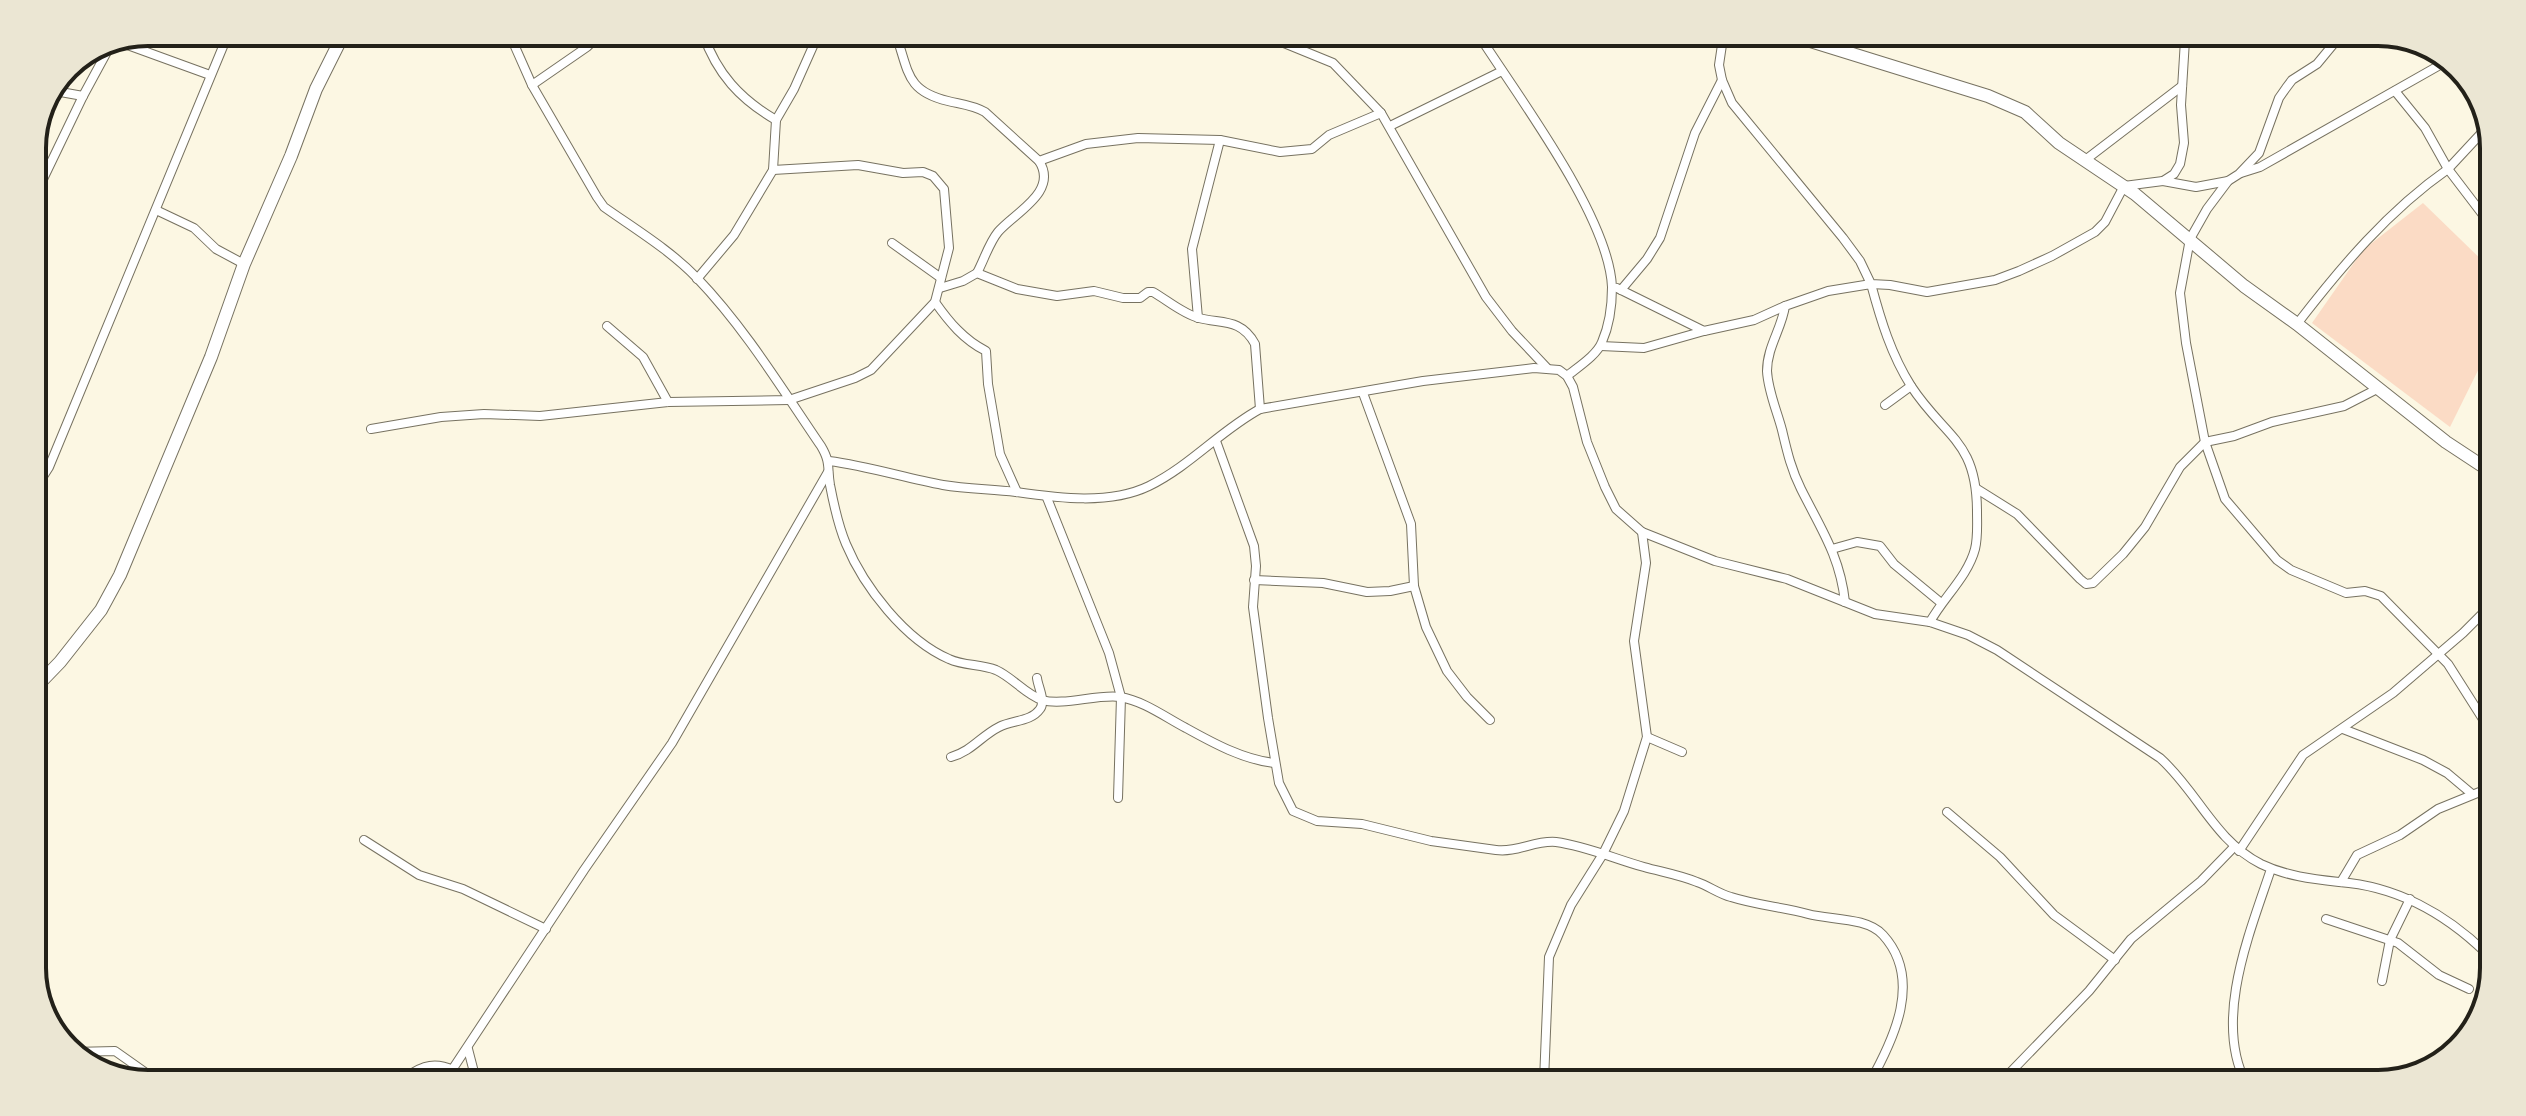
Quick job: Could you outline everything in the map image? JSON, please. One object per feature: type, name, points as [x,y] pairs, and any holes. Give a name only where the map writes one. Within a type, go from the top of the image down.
[{"type":"street","points":[[46,472],[223,46]]},
{"type":"street","points":[[46,676],[111,594],[211,357],[244,264],[316,89],[338,46]]},
{"type":"street","points":[[515,46],[532,85],[604,207],[663,249],[697,279],[759,356],[789,400],[829,461],[835,513],[847,544],[861,573],[889,613],[923,643],[946,658],[993,669],[1043,700],[1121,697],[1161,713],[1236,753],[1275,763]]},
{"type":"street","points":[[532,85],[588,46]]},
{"type":"street","points":[[708,46],[736,93],[776,120]]},
{"type":"street","points":[[697,279],[734,235],[773,170],[776,120],[813,46]]},
{"type":"street","points":[[900,46],[919,90],[926,96],[980,109],[1039,161],[1044,173],[1039,190],[1029,205],[997,233],[977,273]]},
{"type":"street","points":[[1291,46],[1333,63],[1381,113],[1486,297],[1512,331],[1548,368],[1567,376],[1605,487],[1616,509],[1642,532],[1690,553],[1787,579],[1883,616],[1930,622],[1968,635],[1997,650],[2160,758],[2179,776],[2236,849],[2286,874],[2341,882],[2410,899],[2454,924],[2480,948]]},
{"type":"street","points":[[1486,46],[1563,165],[1597,233],[1612,286],[1608,324],[1601,346],[1567,376]]},
{"type":"street","points":[[1722,46],[1719,65],[1722,80],[1739,114],[1785,166],[1860,261],[1871,284],[1888,344],[1911,386],[1963,450],[1972,466],[1977,489],[1975,550],[1930,622]]},
{"type":"street","points":[[1826,46],[2005,102],[2025,112],[2084,161],[2124,186],[2244,286],[2446,442],[2480,464]]},
{"type":"street","points":[[2163,181],[2174,174],[2184,153],[2185,46]]},
{"type":"street","points":[[2332,46],[2317,64],[2292,80],[2279,98],[2259,153],[2228,181],[2190,239],[2180,293],[2205,442],[2225,499],[2277,560],[2291,570],[2346,593],[2365,591],[2381,596],[2448,664],[2480,714]]},
{"type":"street","points":[[134,47],[210,75]]},
{"type":"street","points":[[46,173],[104,56]]},
{"type":"street","points":[[2239,174],[2260,167],[2438,66]]},
{"type":"street","points":[[1390,126],[1502,71]]},
{"type":"street","points":[[1621,290],[1660,238],[1695,133],[1722,80]]},
{"type":"street","points":[[2084,161],[2182,86]]},
{"type":"street","points":[[2395,91],[2425,128],[2448,169],[2480,211]]},
{"type":"street","points":[[63,92],[83,96]]},
{"type":"street","points":[[1039,161],[1086,144],[1138,138],[1220,140],[1280,152],[1312,149],[1329,135],[1381,113]]},
{"type":"street","points":[[2297,324],[2342,266],[2406,202],[2448,169],[2479,136]]},
{"type":"street","points":[[1198,318],[1192,249],[1220,140]]},
{"type":"street","points":[[371,429],[441,417],[563,415],[668,402],[789,400],[871,370],[935,302],[949,248],[946,198],[940,182],[930,174],[858,165],[773,170]]},
{"type":"street","points":[[2124,186],[2163,181],[2196,187],[2228,181]]},
{"type":"street","points":[[1601,346],[1644,348],[1754,320],[1803,298],[1871,284],[1927,292],[1983,282],[2019,271],[2095,232],[2105,222],[2124,186]]},
{"type":"street","points":[[156,210],[194,228],[216,249],[244,264]]},
{"type":"street","points":[[892,243],[940,283]]},
{"type":"street","points":[[940,283],[977,273],[1017,289],[1057,296],[1094,291],[1123,298],[1140,298],[1151,291],[1198,318],[1230,322],[1254,341],[1260,409]]},
{"type":"street","points":[[1612,286],[1704,331]]},
{"type":"street","points":[[935,302],[947,319],[973,344],[986,351],[988,384],[1000,454],[1017,492]]},
{"type":"street","points":[[1785,306],[1771,346],[1769,380],[1791,468],[1832,549],[1841,575],[1845,602]]},
{"type":"street","points":[[607,326],[643,357],[668,402]]},
{"type":"street","points":[[829,461],[944,485],[1047,498],[1094,497],[1132,492],[1150,485],[1260,409],[1423,381],[1548,368]]},
{"type":"street","points":[[1885,405],[1911,386]]},
{"type":"street","points":[[1977,489],[2017,514],[2086,584],[2093,583],[2123,554],[2151,517],[2180,467],[2205,442],[2234,436],[2272,422],[2344,406],[2379,388]]},
{"type":"street","points":[[1363,393],[1411,524],[1414,586],[1439,658],[1467,697],[1490,720]]},
{"type":"street","points":[[1216,441],[1256,554],[1253,607],[1275,763],[1279,783],[1290,808],[1317,821],[1362,824],[1431,841],[1496,850],[1507,851],[1553,842],[1680,875],[1726,896],[1751,903],[1782,907],[1879,930],[1892,947],[1904,980],[1897,1027],[1876,1070]]},
{"type":"street","points":[[453,1070],[672,743],[828,472]]},
{"type":"street","points":[[1047,498],[1109,653],[1121,697],[1118,798]]},
{"type":"street","points":[[1544,1070],[1549,957],[1571,905],[1603,854],[1624,811],[1647,737],[1634,641],[1646,563],[1642,532]]},
{"type":"street","points":[[1832,549],[1857,542],[1880,546],[1894,564],[1940,602]]},
{"type":"street","points":[[1254,580],[1323,583],[1367,592],[1414,586]]},
{"type":"street","points":[[2012,1070],[2131,939],[2236,849],[2303,755],[2393,693],[2480,616]]},
{"type":"street","points":[[951,757],[966,752],[998,727],[1026,719],[1040,709],[1043,700],[1037,678]]},
{"type":"street","points":[[2343,729],[2423,760],[2447,773],[2472,794]]},
{"type":"street","points":[[1647,737],[1682,752]]},
{"type":"street","points":[[2341,882],[2357,855],[2388,842],[2438,809],[2480,791]]},
{"type":"street","points":[[1947,812],[2000,857],[2054,915],[2115,960]]},
{"type":"street","points":[[364,840],[419,875],[463,889],[546,929]]},
{"type":"street","points":[[2241,1070],[2233,1052],[2233,1004],[2271,869]]},
{"type":"street","points":[[2382,981],[2390,940],[2410,899]]},
{"type":"street","points":[[2326,919],[2406,947],[2439,975],[2469,989]]},
{"type":"street","points":[[468,1049],[473,1070]]},
{"type":"street","points":[[90,1052],[115,1051],[141,1069]]},
{"type":"street","points":[[421,1070],[431,1065],[444,1066],[448,1070]]},
{"type":"shaded area","points":[[2423,203],[2480,258],[2480,366],[2450,427],[2312,323],[2363,250]]}]
